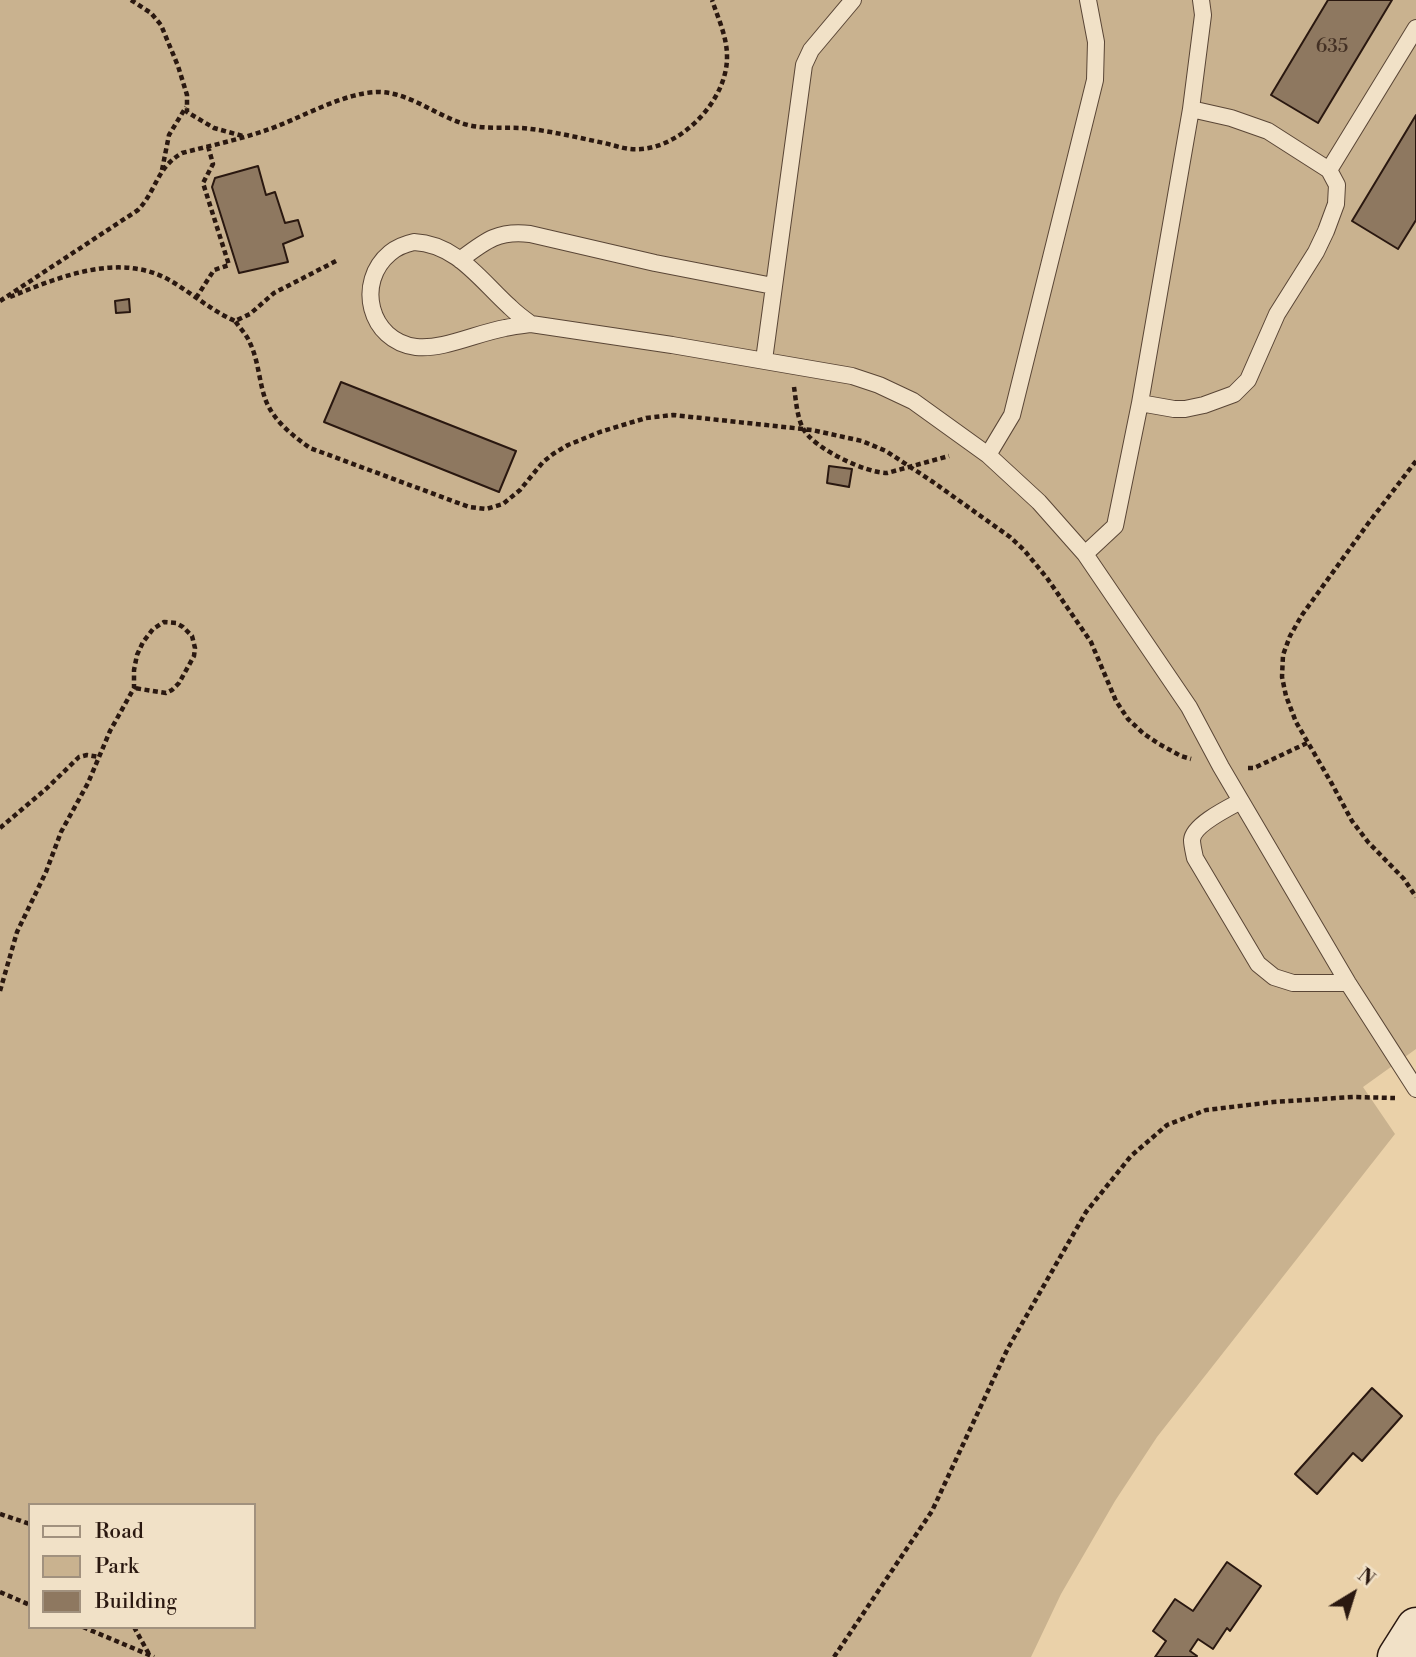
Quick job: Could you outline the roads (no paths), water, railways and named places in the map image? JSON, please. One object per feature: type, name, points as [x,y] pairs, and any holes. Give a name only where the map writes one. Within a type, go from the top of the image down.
[{"type":"main road","points":[[1397,1657],[1416,1628]]},
{"type":"lane","points":[[764,360],[804,65],[811,50],[853,0]]},
{"type":"lane","points":[[983,451],[1012,415],[1095,80],[1096,42],[1088,0]]},
{"type":"lane","points":[[1085,554],[1115,526],[1140,403],[1191,109],[1203,15],[1201,0]]},
{"type":"lane","points":[[1329,170],[1416,28]]},
{"type":"lane","points":[[1140,403],[1174,409],[1204,405],[1234,394],[1248,380],[1278,314],[1316,252],[1336,204],[1337,185],[1329,170],[1268,131],[1191,109]]},
{"type":"lane","points":[[460,260],[490,239],[514,232],[773,286]]},
{"type":"lane","points":[[531,324],[460,260],[429,242],[414,242],[391,251],[371,281],[369,293],[374,316],[392,337],[415,347],[433,347],[531,324],[852,376],[913,401],[983,451],[1039,502],[1085,554],[1189,707],[1410,1094]]},
{"type":"lane","points":[[1241,801],[1195,831],[1192,841],[1195,858],[1258,964],[1274,977],[1302,984],[1348,983]]}]
